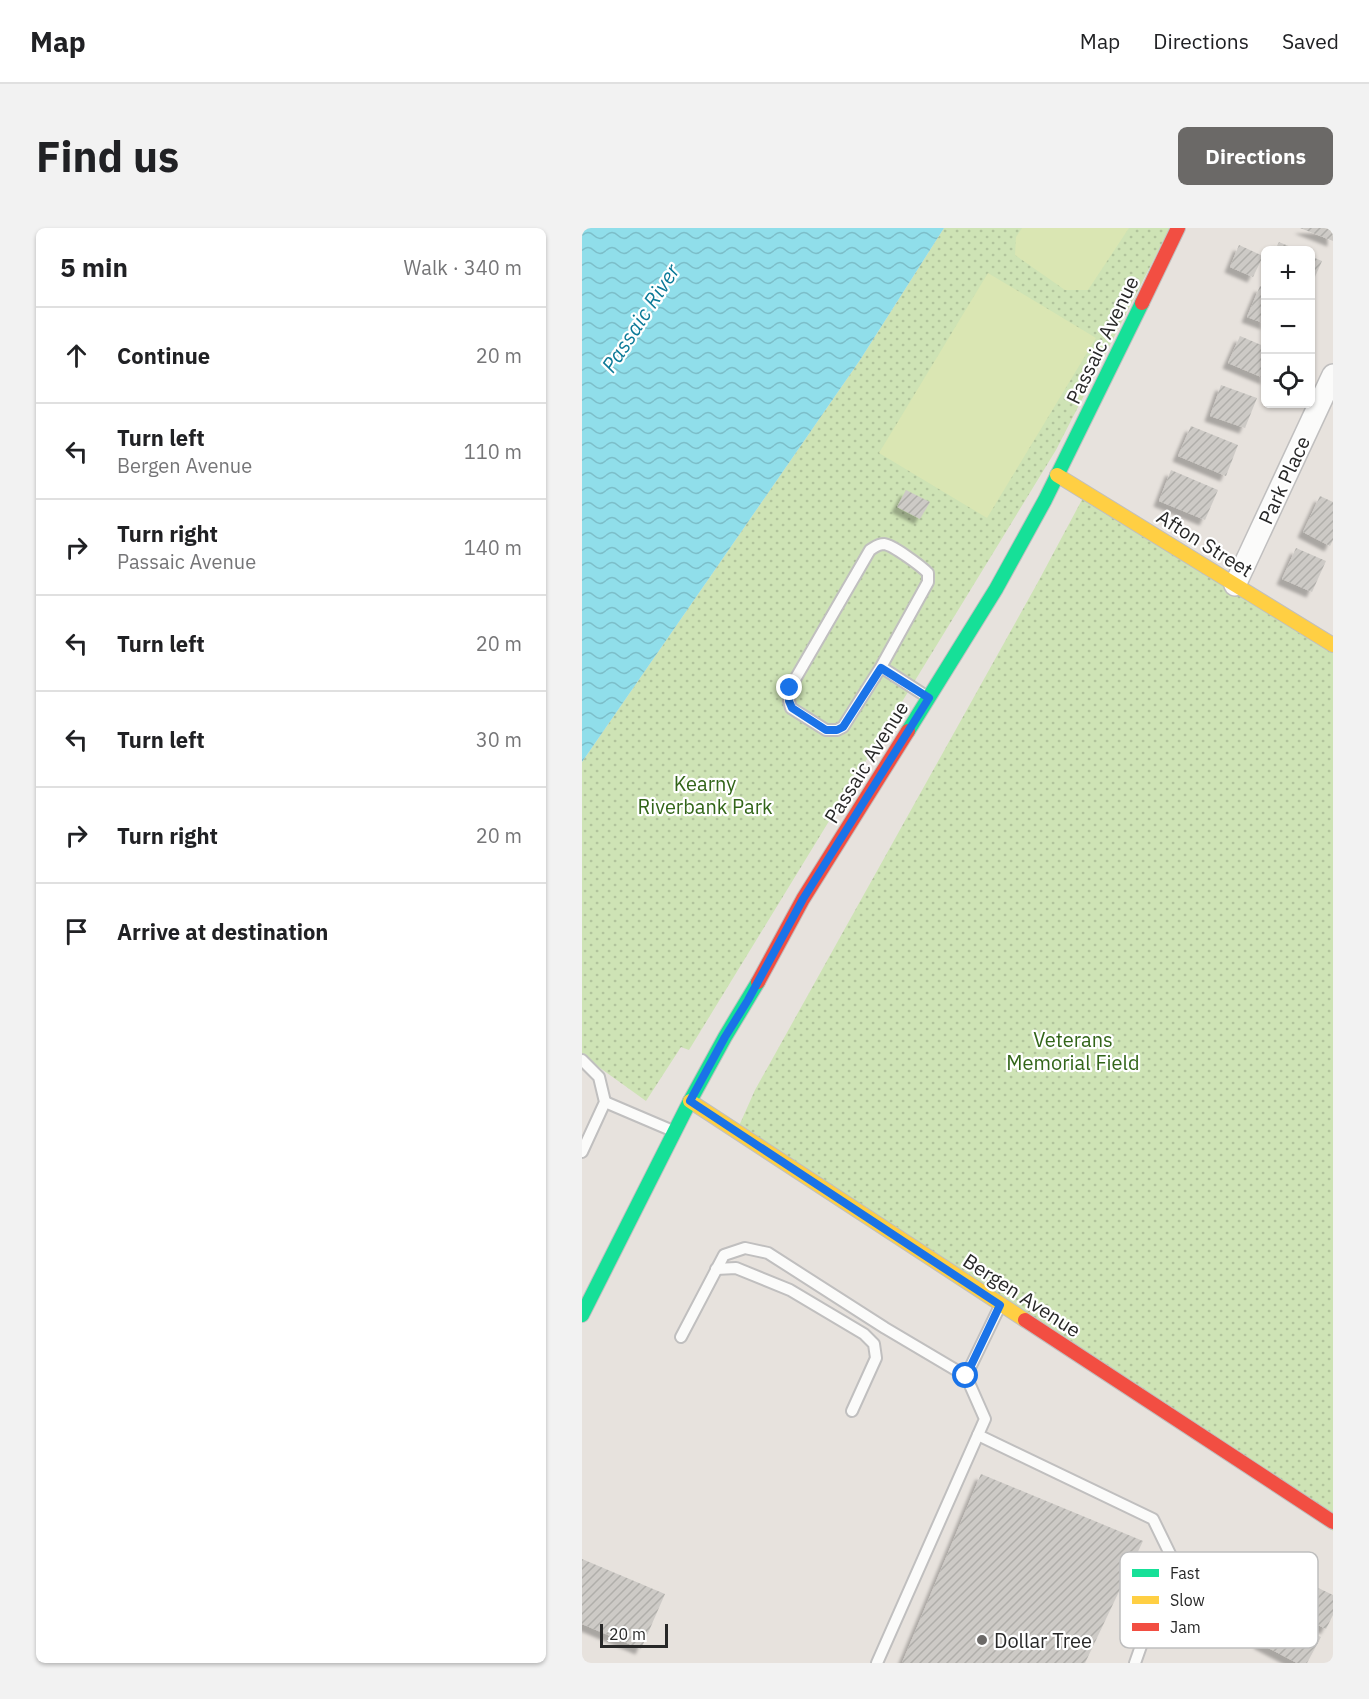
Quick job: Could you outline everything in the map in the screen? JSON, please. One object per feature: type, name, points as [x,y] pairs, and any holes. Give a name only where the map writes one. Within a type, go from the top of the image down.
[{"type":"main road","name":"Passaic Avenue","points":[[582,1314],[690,1101],[803,899],[996,589],[1116,359],[1178,228]]},
{"type":"main road","name":"Afton Street","points":[[1057,475],[1333,645]]},
{"type":"main road","name":"Bergen Avenue","points":[[690,1101],[1333,1522]]},
{"type":"street","name":"Park Place","points":[[1235,585],[1333,375]]},
{"type":"lane","points":[[886,544],[921,566],[928,573],[928,582],[881,668],[843,727],[837,730],[826,730],[792,708],[789,701],[790,688],[870,550],[886,544]]},
{"type":"lane","points":[[881,668],[929,698]]},
{"type":"lane","points":[[582,1060],[599,1077],[604,1102],[582,1152]]},
{"type":"lane","points":[[604,1102],[674,1132]]},
{"type":"lane","points":[[681,1337],[724,1255],[745,1248],[768,1253],[966,1376],[985,1419],[877,1663]]},
{"type":"lane","points":[[716,1269],[736,1268],[790,1290],[864,1334],[874,1344],[876,1358],[852,1411]]},
{"type":"lane","points":[[966,1376],[1000,1305]]},
{"type":"lane","points":[[978,1435],[1153,1519],[1169,1552]]},
{"type":"lane","points":[[1135,1663],[1140,1648]]},
{"type":"green space","name":"Kearny Riverbank Park","points":[[944,228],[1170,228],[1056,450],[689,1050],[681,1047],[646,1101],[582,1055],[582,762],[860,360]]},
{"type":"green space","points":[[1022,228],[1129,228],[1088,290],[1065,290],[1015,255],[1016,237]]},
{"type":"green space","points":[[988,273],[1096,338],[987,518],[879,453]]},
{"type":"green space","name":"Veterans Memorial Field","points":[[1085,494],[1333,647],[1333,1531],[735,1135],[755,1090]]},
{"type":"water","name":"Passaic River","points":[[582,228],[944,228],[860,360],[582,762]]},
{"type":"building","points":[[1300,228],[1333,228],[1333,241]]},
{"type":"building","points":[[1279,242],[1288,246],[1277,246]]},
{"type":"building","points":[[1239,245],[1261,255],[1253,277],[1230,267]]},
{"type":"building","points":[[1315,258],[1322,261],[1315,277]]},
{"type":"building","points":[[1260,286],[1261,322],[1247,317]]},
{"type":"building","points":[[1240,336],[1261,345],[1261,377],[1228,363]]},
{"type":"building","points":[[1221,385],[1257,398],[1245,428],[1210,416]]},
{"type":"building","points":[[1191,426],[1238,445],[1226,476],[1178,456]]},
{"type":"building","points":[[1171,470],[1218,490],[1205,520],[1159,501]]},
{"type":"building","points":[[906,490],[930,502],[920,519],[897,507]]},
{"type":"building","points":[[1320,496],[1333,502],[1333,540],[1330,546],[1303,532]]},
{"type":"building","points":[[1296,548],[1326,561],[1312,592],[1282,579]]},
{"type":"building","points":[[981,1474],[1143,1541],[1138,1552],[1120,1552],[1120,1589],[1085,1663],[902,1663]]},
{"type":"building","points":[[582,1559],[665,1594],[641,1649],[582,1624]]},
{"type":"building","points":[[1318,1588],[1333,1595],[1333,1615],[1326,1629],[1318,1625]]},
{"type":"building","points":[[1268,1648],[1315,1648],[1307,1663],[1297,1663]]},
{"type":"traffic: fast","points":[[908,731],[996,589],[1045,500],[1142,303]]},
{"type":"traffic: fast","points":[[582,1315],[690,1101],[758,982]]},
{"type":"traffic: slow","points":[[1057,475],[1333,645]]},
{"type":"traffic: slow","points":[[690,1101],[1025,1320]]},
{"type":"traffic: jam","points":[[1142,303],[1178,228]]},
{"type":"traffic: jam","points":[[758,982],[803,899],[908,731]]},
{"type":"traffic: jam","points":[[1025,1320],[1333,1522]]},
{"type":"place","name":"Dollar Tree","points":[[982,1640]]},
{"type":"route","points":[[790,688],[789,701],[792,708],[826,730],[837,730],[843,727],[881,668],[929,698],[803,899],[690,1101],[1000,1305],[966,1376]]}]
